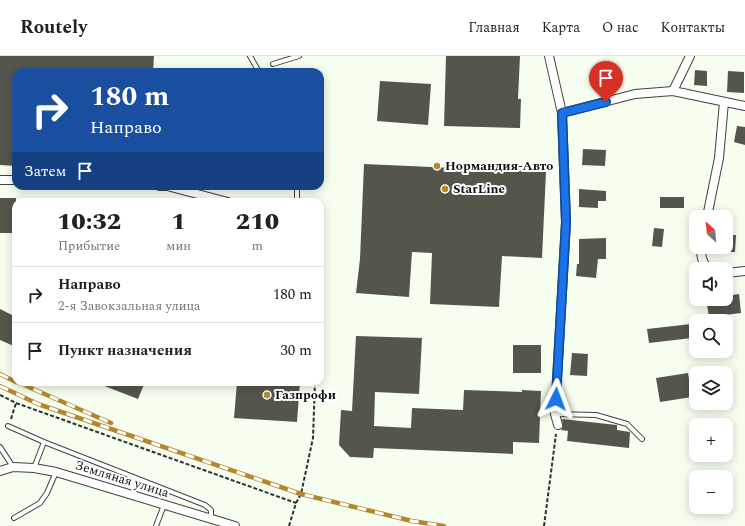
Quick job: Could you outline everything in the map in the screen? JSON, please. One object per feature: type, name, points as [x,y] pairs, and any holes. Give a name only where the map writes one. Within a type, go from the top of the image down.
[{"type":"street","points":[[549,56],[562,113],[566,222],[555,414],[558,425]]},
{"type":"street","points":[[673,91],[690,56]]},
{"type":"street","points":[[562,113],[635,94],[673,91],[745,106]]},
{"type":"street","points":[[709,210],[719,158],[724,102]]},
{"type":"street","points":[[0,180],[12,180]]},
{"type":"street","points":[[182,190],[213,198]]},
{"type":"street","points":[[733,272],[745,271]]},
{"type":"street","name":"Земляная улица","points":[[0,471],[13,467],[34,468],[56,472],[235,526]]},
{"type":"lane","points":[[250,56],[257,68]]},
{"type":"lane","points":[[273,64],[299,56]]},
{"type":"lane","points":[[555,414],[596,415],[627,424],[642,439]]},
{"type":"lane","points":[[8,426],[44,442],[205,505],[212,510],[211,518]]},
{"type":"lane","points":[[34,468],[44,442]]},
{"type":"lane","points":[[0,447],[13,467]]},
{"type":"lane","points":[[14,518],[40,503],[47,493],[56,472]]},
{"type":"lane","points":[[156,526],[164,505]]},
{"type":"path","points":[[289,526],[296,503],[301,494],[313,438],[315,386]]},
{"type":"path","points":[[0,395],[16,403],[296,503]]},
{"type":"path","points":[[8,426],[16,403]]},
{"type":"path","points":[[544,526],[558,425]]},
{"type":"building","points":[[0,56],[154,56],[153,68],[12,68],[12,166],[0,165]]},
{"type":"building","points":[[446,56],[520,56],[518,99],[521,99],[520,128],[444,126]]},
{"type":"building","points":[[695,70],[707,71],[707,86],[694,85]]},
{"type":"building","points":[[728,71],[744,72],[744,93],[727,92]]},
{"type":"building","points":[[380,81],[431,84],[428,125],[377,121]]},
{"type":"building","points":[[737,126],[745,127],[745,145],[734,142]]},
{"type":"building","points":[[583,149],[606,150],[605,166],[582,165]]},
{"type":"building","points":[[364,164],[546,172],[542,258],[502,256],[499,307],[430,304],[432,253],[412,252],[409,297],[356,293],[360,259]]},
{"type":"building","points":[[579,189],[606,191],[606,201],[598,201],[598,208],[579,207]]},
{"type":"building","points":[[660,197],[684,197],[684,208],[660,208]]},
{"type":"building","points":[[0,198],[12,198],[12,233],[0,233]]},
{"type":"building","points":[[654,228],[664,229],[662,247],[652,246]]},
{"type":"building","points":[[733,235],[736,235],[735,252],[733,252]]},
{"type":"building","points":[[606,238],[606,259],[598,259],[596,278],[576,276],[577,264],[579,264],[579,239]]},
{"type":"building","points":[[739,294],[741,313],[708,314],[707,306],[733,306],[733,295]]},
{"type":"building","points":[[0,309],[12,315],[12,345],[0,340]]},
{"type":"building","points":[[689,324],[689,338],[649,343],[647,329]]},
{"type":"building","points":[[356,336],[422,338],[419,394],[375,392],[374,426],[411,428],[412,408],[463,410],[464,390],[522,392],[522,390],[541,391],[539,443],[513,442],[513,454],[374,448],[373,458],[350,457],[339,445],[341,410],[352,411]]},
{"type":"building","points":[[513,345],[541,345],[541,373],[513,373]]},
{"type":"building","points":[[572,353],[588,354],[587,376],[570,375]]},
{"type":"building","points":[[688,373],[689,397],[660,402],[656,378]]},
{"type":"building","points":[[104,386],[143,386],[138,399]]},
{"type":"building","points":[[237,386],[300,386],[297,422],[234,418]]},
{"type":"building","points":[[562,419],[617,425],[617,430],[630,432],[629,448],[567,441],[568,431],[561,430],[563,426]]},
{"type":"railway","points":[[0,374],[12,380]]},
{"type":"railway","points":[[0,386],[38,404],[301,494],[412,521],[444,526]]},
{"type":"railway","points":[[26,386],[111,423]]},
{"type":"place","name":"Нормандия-Авто","points":[[437,166]]},
{"type":"place","name":"StarLine","points":[[445,189]]},
{"type":"place","name":"Газпрофи","points":[[267,395]]},
{"type":"route","points":[[556,399],[566,222],[562,113],[606,102]]}]
